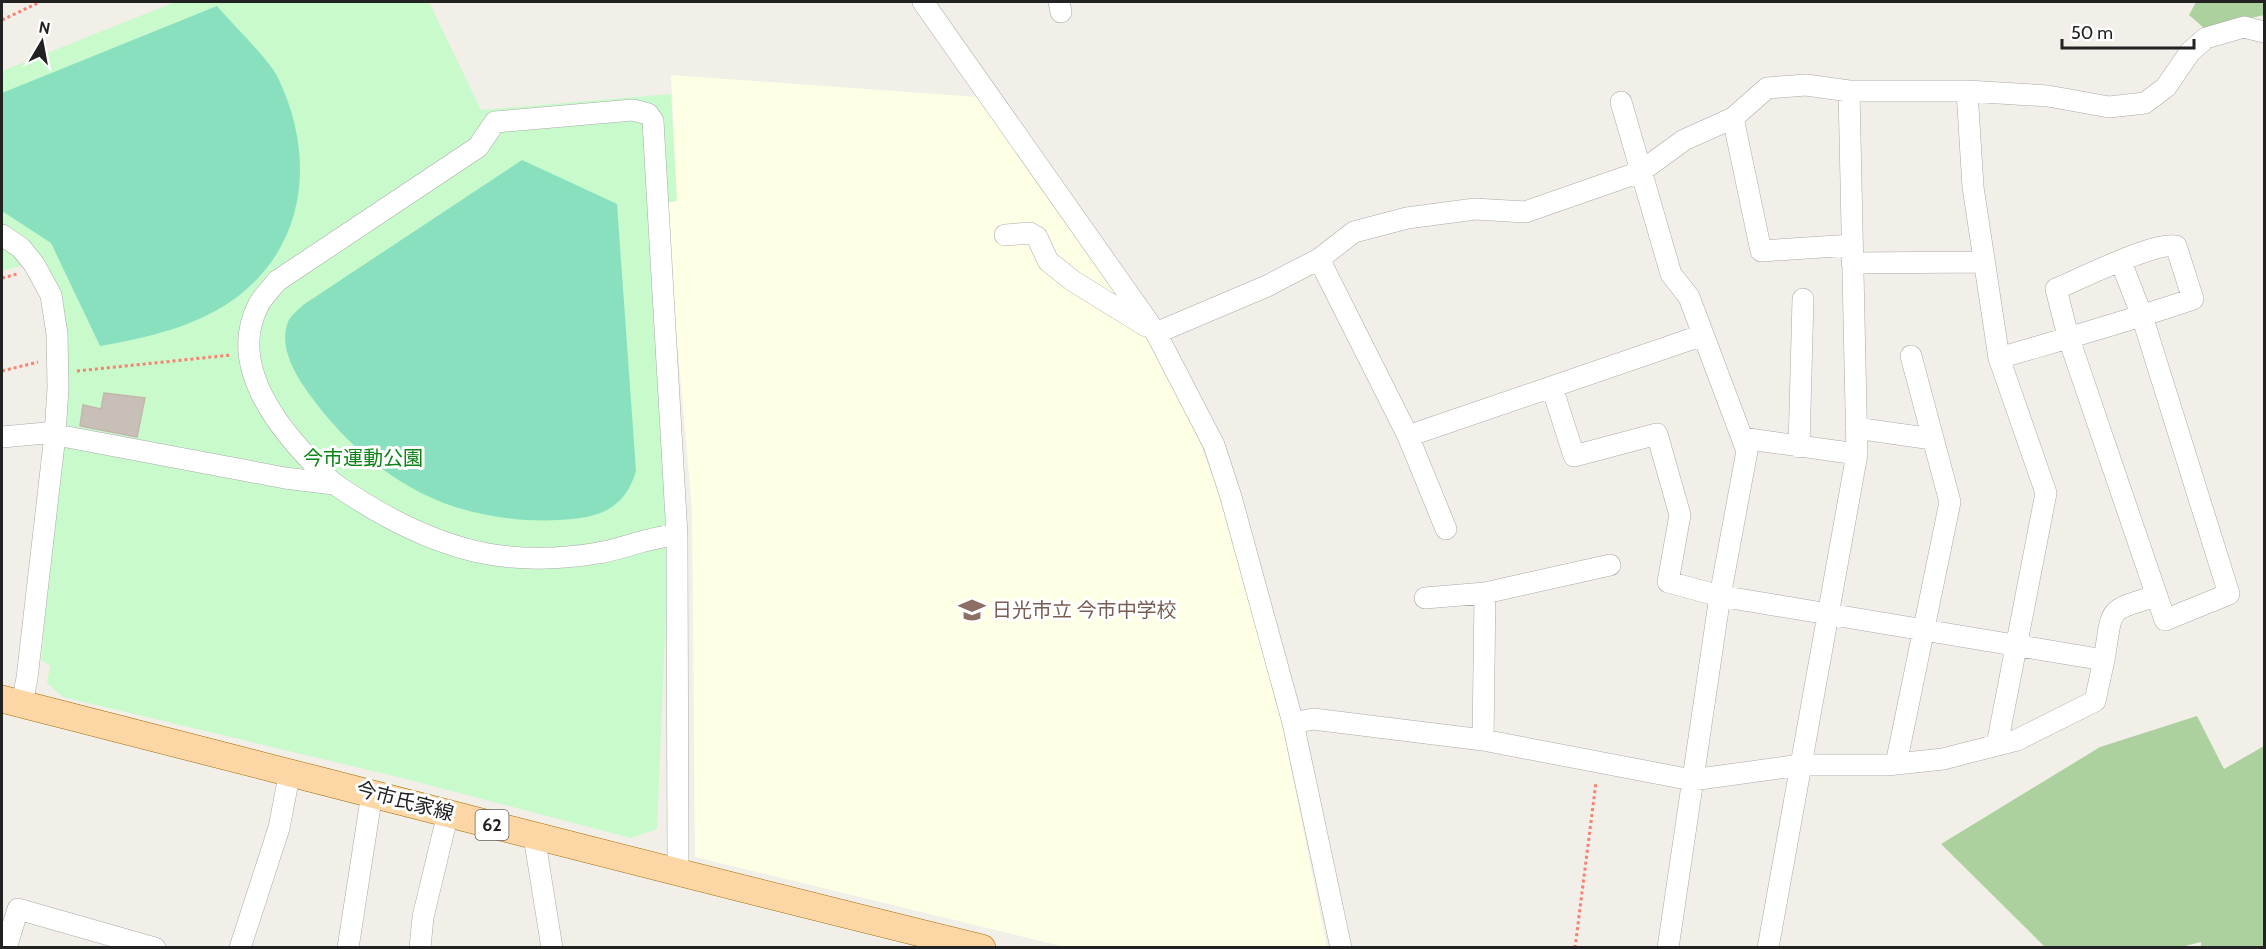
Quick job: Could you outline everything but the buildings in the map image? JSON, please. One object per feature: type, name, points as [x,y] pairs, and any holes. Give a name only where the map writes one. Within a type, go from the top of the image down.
[{"type":"main road","name":"今市氏家線","points":[[12,702],[290,771],[678,874],[982,948]]},
{"type":"street","points":[[923,2],[1156,333],[1214,445],[1232,497],[1293,723],[1341,948]]},
{"type":"street","points":[[1156,333],[1267,286],[1319,259],[1354,232],[1407,218],[1475,209],[1525,212],[1640,172],[1684,140],[1733,118],[1767,88],[1806,85],[1849,91],[1968,91],[2048,96],[2109,107],[2145,103],[2166,87],[2190,52],[2206,38],[2244,27],[2262,29]]},
{"type":"street","points":[[1768,948],[1826,614],[1857,454],[1849,91]]},
{"type":"street","points":[[1968,91],[1972,187],[1999,358],[2046,493],[2018,646],[1996,745]]},
{"type":"street","points":[[1621,102],[1671,274],[1689,297],[1747,450],[1720,596],[1668,948]]},
{"type":"street","points":[[677,535],[653,536],[599,553],[521,557],[489,554],[404,526],[334,484],[301,451],[265,402],[249,353],[250,337],[258,306],[277,281],[478,147],[495,122],[633,110],[648,114],[653,121],[677,535],[678,874]]},
{"type":"street","points":[[1733,118],[1761,250],[1984,262]]},
{"type":"street","points":[[1005,235],[1030,233],[1037,237],[1048,261],[1073,281],[1156,333]]},
{"type":"street","points":[[2,235],[21,248],[34,264],[51,295],[57,334],[58,388],[55,435],[27,678],[12,702]]},
{"type":"street","points":[[1999,358],[2068,336],[2142,316],[2193,299],[2176,246],[2166,244],[2121,262],[2055,289],[2068,336],[2165,620],[2229,594],[2142,316],[2121,262]]},
{"type":"street","points":[[1319,259],[1408,436],[1446,529]]},
{"type":"street","points":[[1798,447],[1803,299]]},
{"type":"street","points":[[1408,436],[1703,335]]},
{"type":"street","points":[[1896,764],[1950,502],[1911,356]]},
{"type":"street","points":[[1552,387],[1574,456],[1657,434],[1680,515],[1668,582],[1720,596],[2104,660]]},
{"type":"street","points":[[1856,428],[1932,439]]},
{"type":"street","points":[[2,438],[46,433],[285,478],[334,484]]},
{"type":"street","points":[[1742,438],[1857,454]]},
{"type":"street","points":[[1425,598],[1485,593],[1610,565]]},
{"type":"street","points":[[1483,740],[1485,593]]},
{"type":"street","points":[[1293,723],[1312,719],[1483,740],[1692,780],[1800,765],[1896,764],[1943,759],[2017,740],[2095,701],[2111,616],[2117,607],[2157,596]]},
{"type":"street","points":[[240,948],[279,828],[290,771]]},
{"type":"street","points":[[348,948],[372,793]]},
{"type":"street","points":[[420,948],[423,917],[448,813]]},
{"type":"street","points":[[534,836],[552,948]]},
{"type":"street","points":[[6,948],[18,909],[155,948]]},
{"type":"path","points":[[2,20],[40,2]]},
{"type":"path","points":[[73,371],[249,353]]},
{"type":"path","points":[[2,371],[42,361]]},
{"type":"path","points":[[1575,948],[1598,762]]},
{"type":"shaded area","name":"日光市立 今市中学校","points":[[671,75],[977,97],[1118,287],[1113,293],[1154,348],[1191,420],[1217,488],[1279,710],[1327,947],[1065,947],[695,857],[692,510],[665,203],[677,201]]},
{"type":"green space","name":"今市運動公園","points":[[175,2],[429,2],[481,110],[671,94],[677,201],[665,203],[668,563],[657,829],[631,838],[402,778],[63,697],[47,683],[50,666],[41,660],[61,460],[47,327],[41,293],[24,265],[2,271],[2,71]]},
{"type":"green space","points":[[2196,2],[2264,2],[2264,15],[2205,29],[2189,15]]},
{"type":"green space","points":[[217,6],[275,72],[290,109],[297,139],[300,168],[298,197],[291,225],[278,251],[260,276],[222,307],[172,329],[100,346],[51,243],[2,211],[2,93]]},
{"type":"green space","points":[[522,160],[617,204],[636,471],[631,485],[616,504],[597,514],[573,519],[519,519],[480,514],[431,498],[409,486],[368,457],[331,422],[297,375],[286,345],[288,322],[303,305]]},
{"type":"green space","points":[[2197,716],[2224,769],[2264,746],[2264,947],[2201,947],[2201,942],[2177,948],[2045,947],[1941,844],[2100,747]]},
{"type":"place","name":"日光市立 今市中学校","points":[[972,610]]}]
